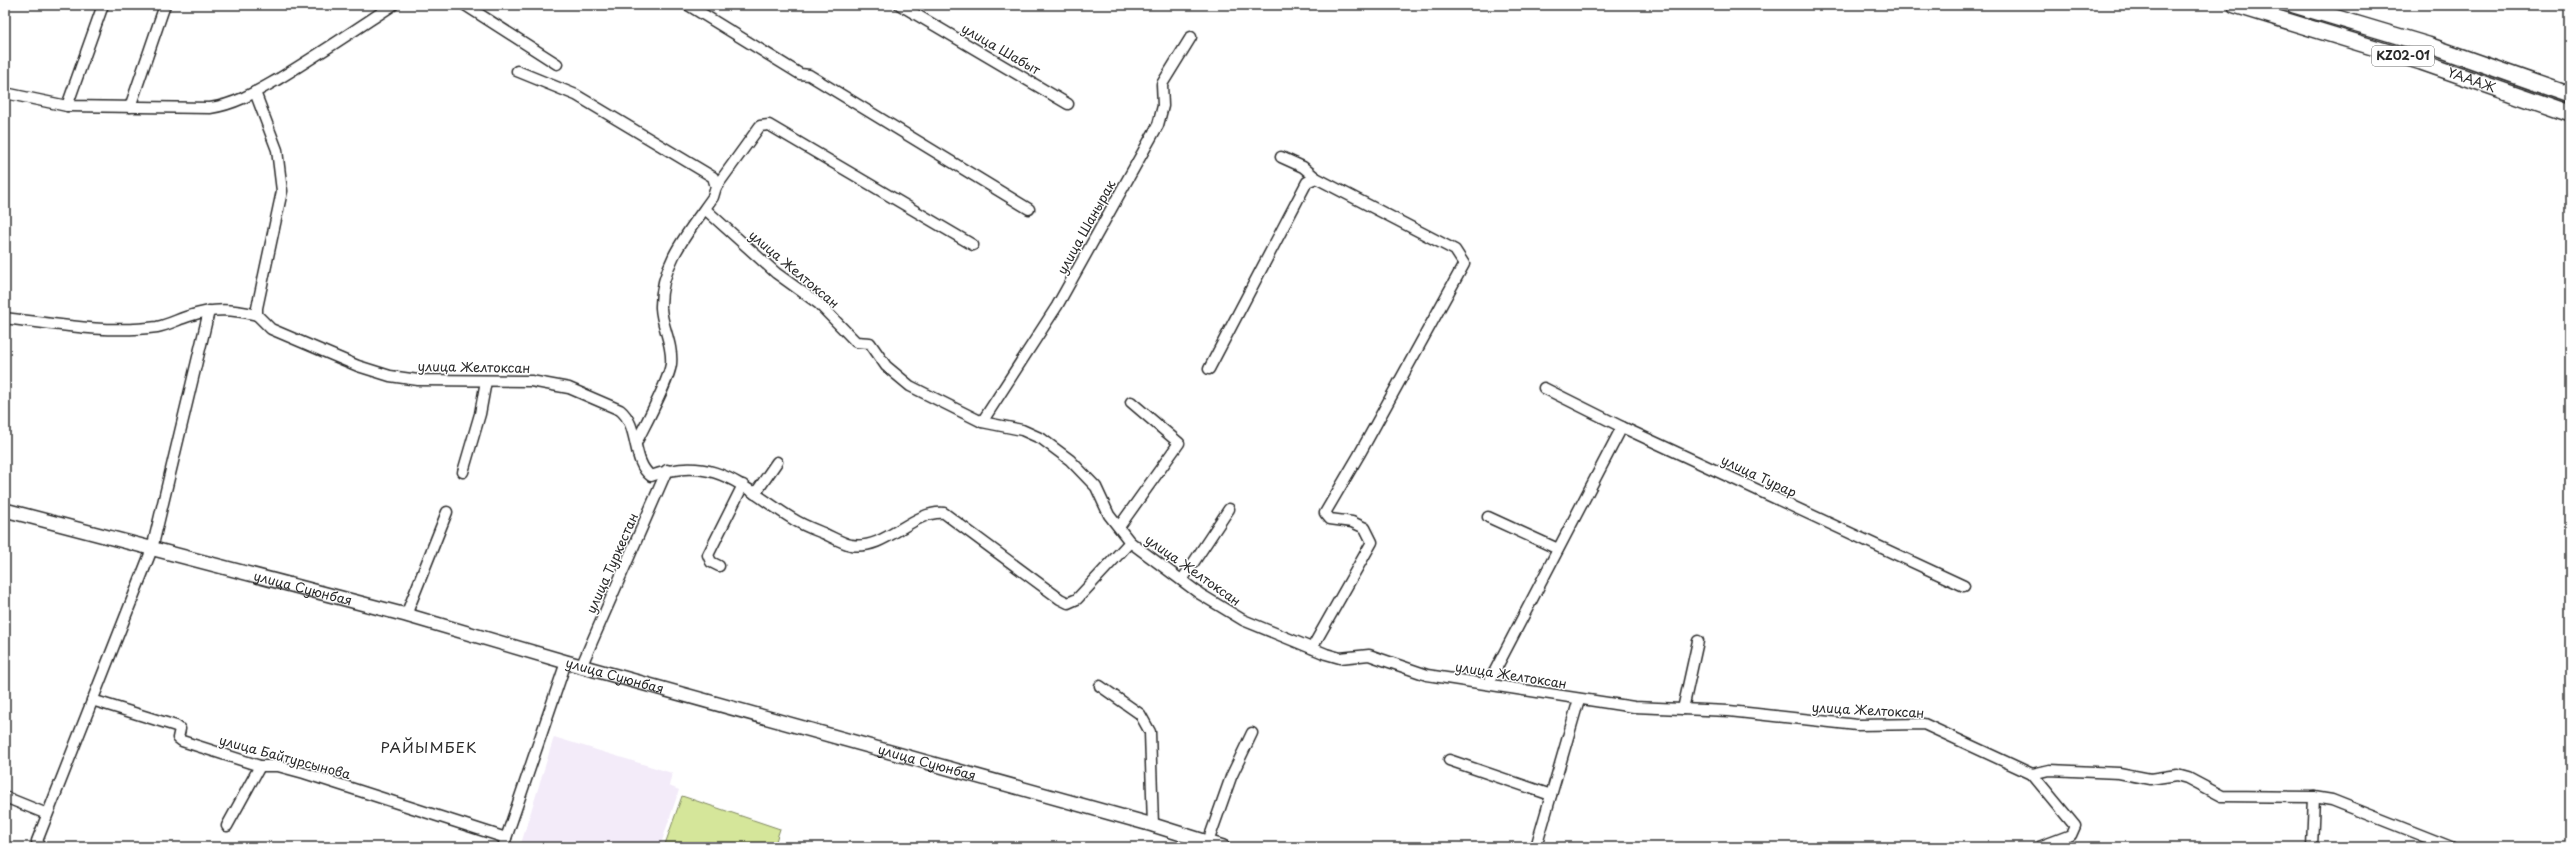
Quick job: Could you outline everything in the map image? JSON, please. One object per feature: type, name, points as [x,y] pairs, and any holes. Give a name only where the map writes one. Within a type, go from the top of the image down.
[{"type":"highway","name":"ҮАААЖ","points":[[2235,5],[2421,62],[2570,114]]},
{"type":"highway","name":"ҮАААЖ","points":[[2294,5],[2428,45],[2570,95]]},
{"type":"main road","name":"улица Суюнбая","points":[[5,510],[406,616],[581,667],[1153,825],[1223,847]]},
{"type":"street","points":[[66,106],[103,5]]},
{"type":"street","points":[[130,107],[165,5]]},
{"type":"street","points":[[5,93],[66,106],[210,108],[226,106],[255,92],[306,63],[393,5]]},
{"type":"street","points":[[465,5],[557,64]]},
{"type":"street","points":[[688,5],[800,74],[809,75],[1029,209]]},
{"type":"street","name":"улица Шабыт","points":[[900,5],[1068,104]]},
{"type":"street","name":"улица Шанырак","points":[[982,422],[1057,306],[1154,131],[1163,106],[1162,84],[1191,37]]},
{"type":"street","points":[[517,71],[576,95],[713,177],[716,187]]},
{"type":"street","points":[[5,318],[74,327],[134,328],[159,327],[218,309],[258,315],[282,191],[277,150],[255,92]]},
{"type":"street","points":[[636,442],[671,366],[672,351],[661,308],[663,280],[671,259],[705,208],[716,187],[760,126],[769,125],[973,245]]},
{"type":"street","points":[[1281,157],[1303,167],[1316,178],[1456,250],[1464,264],[1359,455],[1325,513],[1330,519],[1352,522],[1365,528],[1372,542],[1312,648]]},
{"type":"street","points":[[1209,369],[1307,182],[1316,178]]},
{"type":"street","name":"улица Желтоксан","points":[[705,208],[776,273],[819,304],[856,342],[870,343],[886,366],[910,386],[982,422],[1022,430],[1042,439],[1070,460],[1096,488],[1109,515],[1130,542],[1182,580],[1242,620],[1340,658],[1370,655],[1427,675],[1579,699],[1634,707],[1728,711],[1857,725],[1924,724],[2032,774]]},
{"type":"street","points":[[41,847],[37,841],[47,814],[152,549],[209,311]]},
{"type":"street","name":"улица Желтоксан","points":[[258,315],[271,329],[358,366],[390,376],[418,380],[531,381],[569,388],[620,410],[631,422],[646,472],[650,476],[667,470],[705,469],[728,476],[794,520],[849,544],[863,546],[876,542],[929,515],[944,513],[1060,599],[1068,602],[1077,599],[1130,542]]},
{"type":"street","points":[[463,472],[480,414],[486,381]]},
{"type":"street","name":"улица Турар","points":[[1544,388],[1622,427],[1964,586]]},
{"type":"street","points":[[1119,527],[1179,443],[1131,402]]},
{"type":"street","points":[[1488,684],[1622,427]]},
{"type":"street","points":[[755,494],[777,462]]},
{"type":"street","name":"улица Туркестан","points":[[581,667],[667,470]]},
{"type":"street","points":[[719,566],[708,559],[708,555],[743,486]]},
{"type":"street","points":[[1182,580],[1230,509]]},
{"type":"street","points":[[406,616],[447,512]]},
{"type":"street","points":[[1488,517],[1558,549]]},
{"type":"street","points":[[1683,709],[1698,641]]},
{"type":"street","points":[[504,843],[566,662]]},
{"type":"street","points":[[1100,686],[1140,714],[1150,732],[1153,825]]},
{"type":"street","points":[[1536,847],[1579,699]]},
{"type":"street","name":"улица Байтурсынова","points":[[92,700],[176,726],[180,729],[178,738],[182,742],[260,766],[278,766],[304,773],[504,843]]},
{"type":"street","points":[[1208,842],[1231,776],[1252,733]]},
{"type":"street","points":[[1449,760],[1551,795]]},
{"type":"street","points":[[227,826],[260,766]]},
{"type":"street","points":[[2039,847],[2056,844],[2071,834],[2075,826],[2032,774],[2050,770],[2119,773],[2150,779],[2177,775],[2188,778],[2222,796],[2314,797],[2332,800],[2452,847]]},
{"type":"street","points":[[5,797],[47,814]]},
{"type":"street","points":[[2312,847],[2314,797]]},
{"type":"shaded area","points":[[554,737],[672,773],[669,786],[679,790],[660,847],[520,847]]},
{"type":"green space","points":[[682,796],[780,829],[774,847],[664,847]]},
{"type":"district","name":"РАЙЫМБЕК","points":[[429,748]]}]
